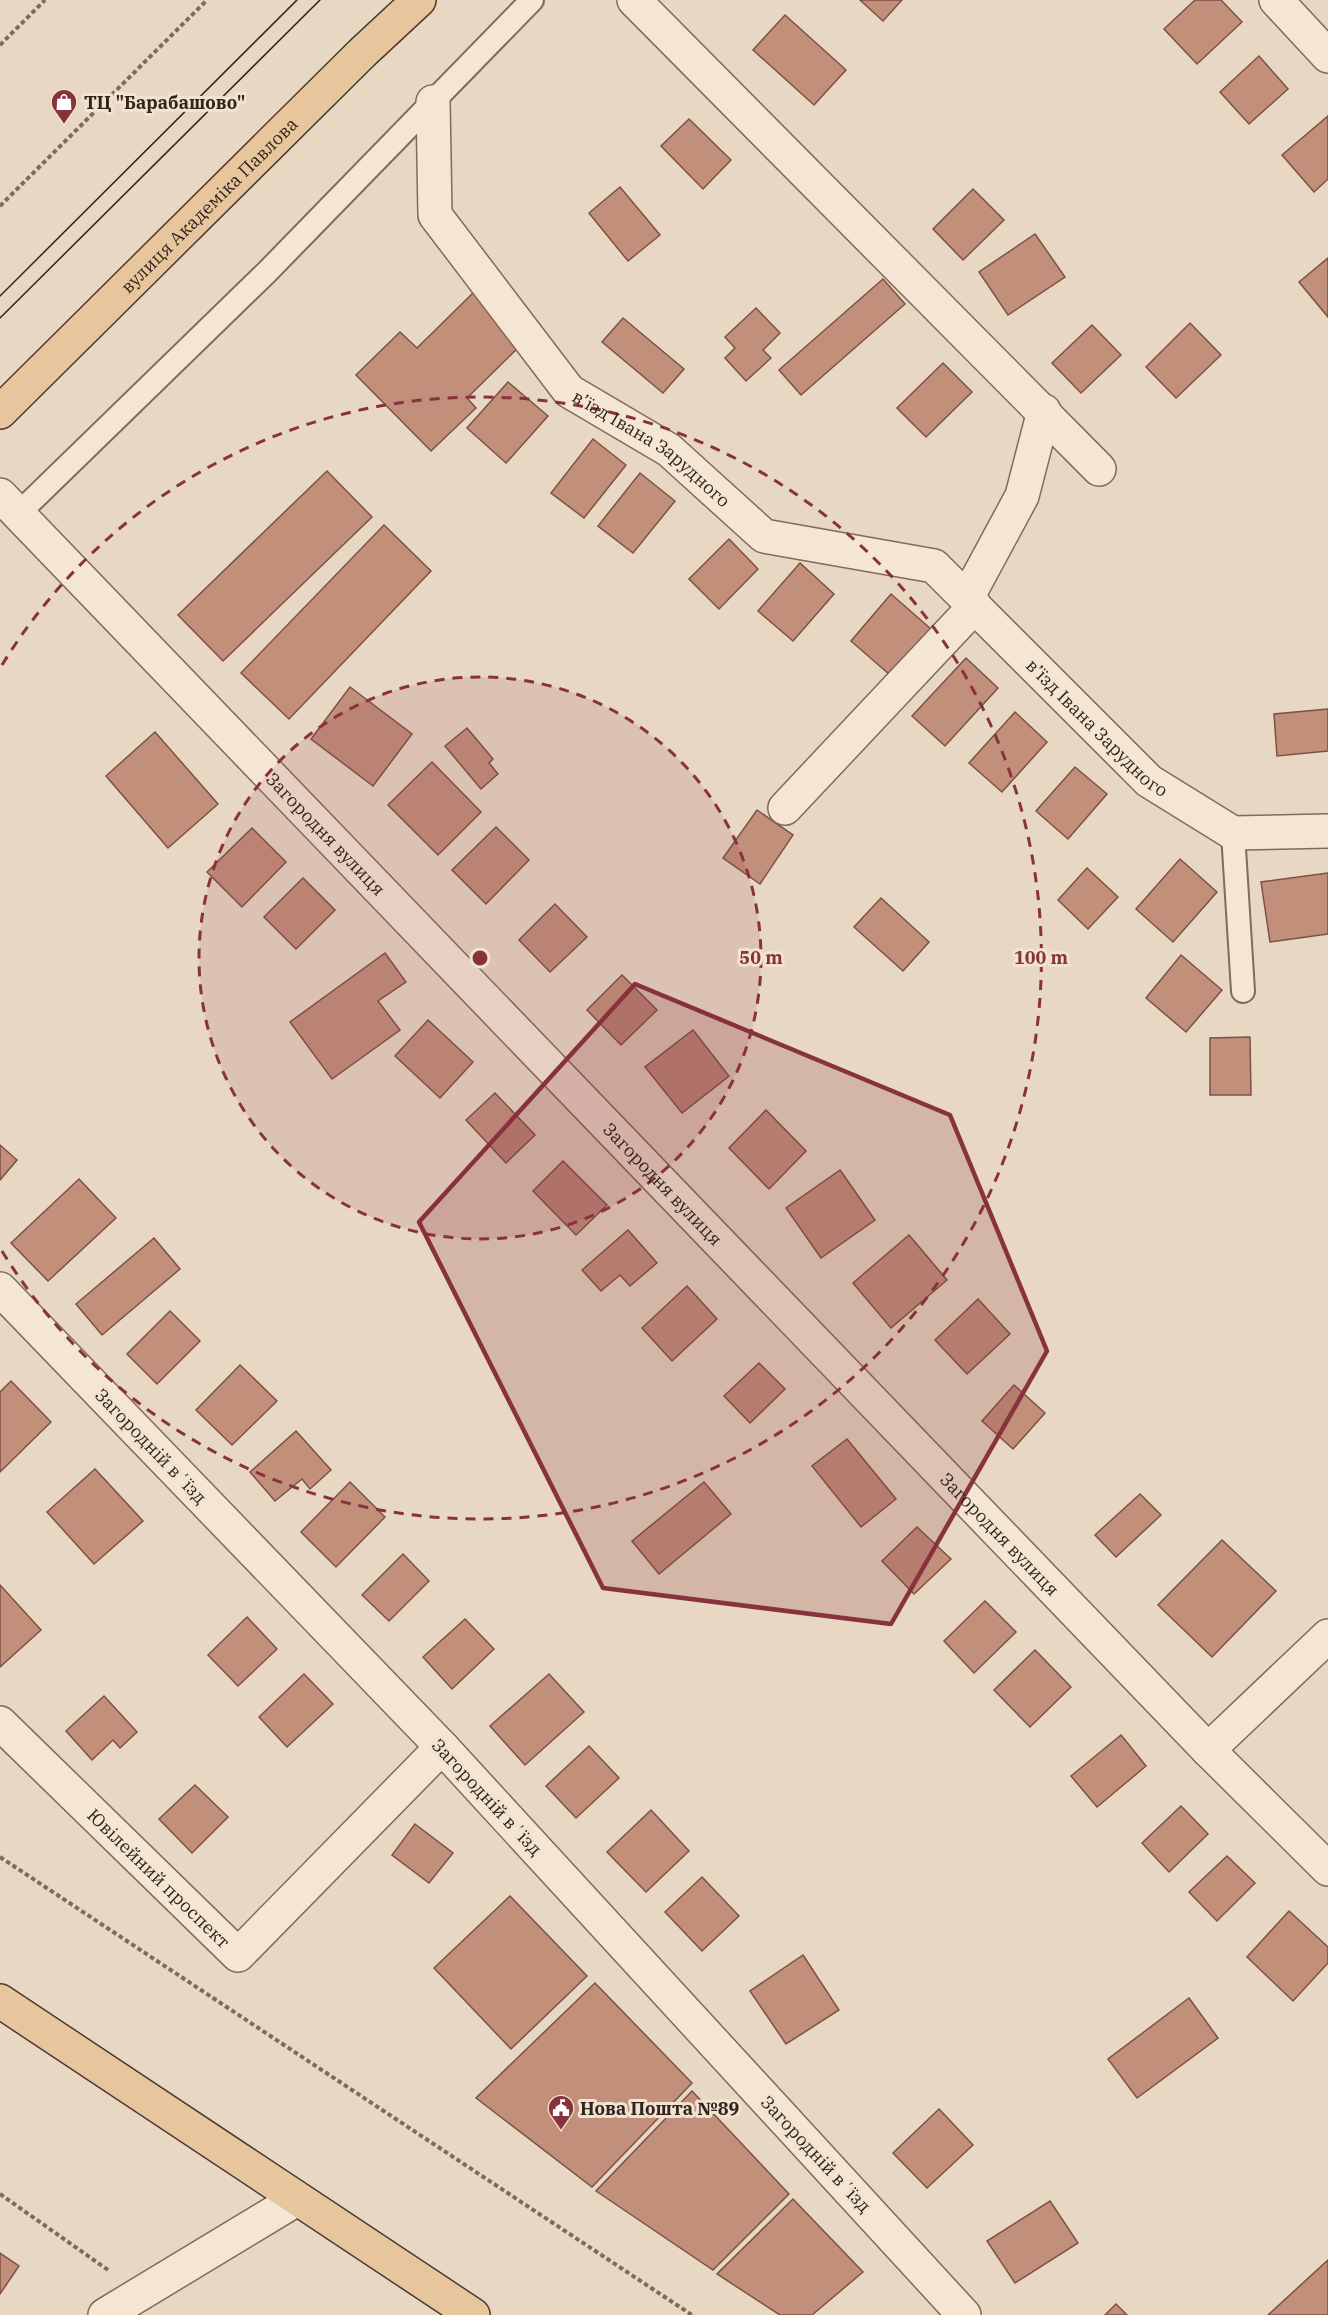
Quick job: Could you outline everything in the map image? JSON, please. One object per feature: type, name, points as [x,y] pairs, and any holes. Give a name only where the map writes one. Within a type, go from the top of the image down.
[{"type":"main road","name":"вулиця Академіка Павлова","points":[[0,412],[405,5]]},
{"type":"main road","points":[[0,2001],[473,2315]]},
{"type":"street","points":[[634,0],[726,96],[1044,411],[1099,469]]},
{"type":"street","points":[[1276,0],[1316,23],[1328,56]]},
{"type":"street","name":"в’їзд Івана Зарудного","points":[[433,102],[435,215],[569,391],[669,450],[764,536],[934,566],[1149,781],[1233,833]]},
{"type":"street","points":[[785,808],[970,602],[1022,496],[1044,411]]},
{"type":"street","name":"Загородня вулиця","points":[[9,504],[1208,1750],[1328,1869]]},
{"type":"street","points":[[1233,833],[1328,831]]},
{"type":"street","name":"Загородній вʼїзд","points":[[0,1289],[442,1747],[964,2315]]},
{"type":"street","points":[[1208,1750],[1328,1636]]},
{"type":"street","name":"Ювілейний проспект","points":[[0,1723],[238,1955],[442,1747]]},
{"type":"street","points":[[105,2315],[297,2199]]},
{"type":"lane","points":[[9,504],[267,272],[532,0]]},
{"type":"lane","points":[[1233,833],[1244,991]]},
{"type":"path","points":[[0,45],[45,0]]},
{"type":"path","points":[[0,207],[207,0]]},
{"type":"path","points":[[0,1857],[692,2315]]},
{"type":"path","points":[[0,2194],[141,2293]]},
{"type":"highlighted area","points":[[635,984],[950,1115],[1047,1351],[891,1624],[603,1588],[419,1222]]},
{"type":"building","points":[[860,0],[902,0],[883,21]]},
{"type":"building","points":[[1195,0],[1221,0],[1242,22],[1197,64],[1164,29]]},
{"type":"building","points":[[785,15],[846,70],[814,105],[753,50]]},
{"type":"building","points":[[1259,56],[1288,89],[1249,124],[1220,92]]},
{"type":"building","points":[[1328,116],[1328,179],[1314,192],[1282,155]]},
{"type":"building","points":[[689,119],[731,160],[703,189],[661,146]]},
{"type":"building","points":[[620,187],[660,235],[628,261],[589,213]]},
{"type":"building","points":[[973,189],[1004,220],[963,260],[933,229]]},
{"type":"building","points":[[1035,234],[1065,277],[1008,315],[979,272]]},
{"type":"building","points":[[1328,258],[1328,317],[1299,282]]},
{"type":"building","points":[[883,279],[905,304],[801,395],[779,370]]},
{"type":"building","points":[[476,290],[526,340],[467,398],[476,408],[431,451],[356,375],[400,332],[417,348]]},
{"type":"building","points":[[756,308],[780,333],[763,350],[771,358],[746,381],[725,358],[735,348],[725,337]]},
{"type":"building","points":[[623,318],[684,369],[663,393],[602,342]]},
{"type":"building","points":[[1190,323],[1221,355],[1176,398],[1146,367]]},
{"type":"building","points":[[1092,325],[1121,355],[1081,393],[1052,363]]},
{"type":"building","points":[[943,363],[972,392],[926,437],[897,408]]},
{"type":"building","points":[[508,382],[548,416],[506,463],[467,428]]},
{"type":"building","points":[[593,439],[626,465],[584,518],[551,493]]},
{"type":"building","points":[[327,471],[372,517],[223,661],[178,615]]},
{"type":"building","points":[[640,473],[675,501],[633,553],[598,526]]},
{"type":"building","points":[[384,525],[431,571],[289,719],[241,673]]},
{"type":"building","points":[[729,539],[758,569],[719,609],[689,579]]},
{"type":"building","points":[[800,563],[834,594],[793,641],[758,611]]},
{"type":"building","points":[[891,594],[939,636],[898,682],[851,641]]},
{"type":"building","points":[[966,658],[998,688],[945,746],[912,716]]},
{"type":"building","points":[[350,687],[412,734],[373,786],[311,739]]},
{"type":"building","points":[[1328,709],[1328,751],[1277,756],[1274,714]]},
{"type":"building","points":[[1015,712],[1047,742],[1002,792],[969,763]]},
{"type":"building","points":[[467,728],[493,759],[489,763],[498,774],[481,789],[445,746]]},
{"type":"building","points":[[155,732],[218,804],[168,848],[106,776]]},
{"type":"building","points":[[432,762],[481,812],[438,855],[388,805]]},
{"type":"building","points":[[1075,767],[1107,794],[1068,839],[1036,811]]},
{"type":"building","points":[[757,810],[793,835],[760,884],[723,858]]},
{"type":"building","points":[[496,827],[529,860],[486,904],[452,870]]},
{"type":"building","points":[[252,828],[286,862],[242,907],[207,872]]},
{"type":"building","points":[[1180,859],[1217,892],[1173,942],[1136,909]]},
{"type":"building","points":[[1087,868],[1118,897],[1088,929],[1058,900]]},
{"type":"building","points":[[1328,873],[1328,934],[1270,942],[1261,882]]},
{"type":"building","points":[[303,878],[335,910],[296,949],[264,917]]},
{"type":"building","points":[[881,898],[929,942],[903,971],[854,927]]},
{"type":"building","points":[[555,904],[587,937],[550,972],[519,940]]},
{"type":"building","points":[[385,953],[406,982],[378,1001],[400,1030],[332,1079],[290,1022]]},
{"type":"building","points":[[1181,955],[1222,990],[1186,1032],[1146,998]]},
{"type":"building","points":[[622,975],[657,1010],[621,1045],[587,1010]]},
{"type":"building","points":[[428,1020],[473,1062],[440,1098],[395,1056]]},
{"type":"building","points":[[693,1030],[729,1076],[682,1113],[645,1067]]},
{"type":"building","points":[[1250,1037],[1251,1095],[1210,1095],[1210,1038]]},
{"type":"building","points":[[495,1093],[535,1135],[506,1163],[466,1120]]},
{"type":"building","points":[[766,1110],[806,1151],[769,1189],[729,1148]]},
{"type":"building","points":[[0,1145],[17,1160],[0,1180]]},
{"type":"building","points":[[563,1161],[607,1205],[576,1235],[533,1191]]},
{"type":"building","points":[[840,1170],[875,1220],[821,1258],[786,1208]]},
{"type":"building","points":[[79,1179],[116,1218],[48,1281],[11,1243]]},
{"type":"building","points":[[628,1230],[657,1263],[630,1286],[620,1275],[601,1291],[582,1270]]},
{"type":"building","points":[[909,1235],[947,1280],[891,1328],[853,1283]]},
{"type":"building","points":[[154,1238],[180,1269],[102,1335],[76,1304]]},
{"type":"building","points":[[687,1286],[717,1319],[672,1361],[642,1328]]},
{"type":"building","points":[[978,1299],[1010,1334],[967,1374],[935,1340]]},
{"type":"building","points":[[170,1311],[200,1341],[157,1384],[127,1354]]},
{"type":"building","points":[[759,1363],[785,1389],[750,1423],[724,1396]]},
{"type":"building","points":[[240,1365],[277,1401],[232,1445],[196,1410]]},
{"type":"building","points":[[11,1381],[51,1422],[0,1472],[0,1392]]},
{"type":"building","points":[[1014,1385],[1045,1413],[1013,1449],[982,1421]]},
{"type":"building","points":[[296,1431],[331,1470],[310,1489],[302,1479],[275,1501],[250,1472]]},
{"type":"building","points":[[847,1439],[896,1499],[861,1527],[812,1466]]},
{"type":"building","points":[[95,1469],[143,1521],[94,1564],[47,1512]]},
{"type":"building","points":[[350,1482],[385,1517],[336,1567],[301,1532]]},
{"type":"building","points":[[704,1482],[731,1514],[659,1574],[632,1541]]},
{"type":"building","points":[[1140,1494],[1161,1515],[1116,1557],[1095,1535]]},
{"type":"building","points":[[917,1527],[951,1559],[914,1594],[882,1561]]},
{"type":"building","points":[[1222,1540],[1276,1591],[1212,1657],[1158,1605]]},
{"type":"building","points":[[403,1554],[429,1581],[389,1621],[362,1595]]},
{"type":"building","points":[[0,1585],[41,1630],[0,1667]]},
{"type":"building","points":[[985,1601],[1016,1632],[974,1673],[944,1641]]},
{"type":"building","points":[[247,1617],[277,1649],[238,1686],[208,1655]]},
{"type":"building","points":[[465,1619],[494,1649],[452,1689],[423,1657]]},
{"type":"building","points":[[1035,1650],[1071,1687],[1030,1727],[994,1690]]},
{"type":"building","points":[[304,1674],[333,1704],[287,1747],[259,1717]]},
{"type":"building","points":[[549,1674],[584,1712],[525,1765],[490,1726]]},
{"type":"building","points":[[104,1696],[137,1732],[120,1748],[113,1740],[92,1760],[66,1731]]},
{"type":"building","points":[[1121,1735],[1146,1766],[1097,1807],[1071,1776]]},
{"type":"building","points":[[589,1746],[619,1778],[576,1818],[546,1786]]},
{"type":"building","points":[[195,1785],[228,1817],[192,1853],[159,1819]]},
{"type":"building","points":[[1181,1806],[1208,1834],[1169,1872],[1142,1843]]},
{"type":"building","points":[[651,1810],[689,1851],[646,1892],[607,1852]]},
{"type":"building","points":[[415,1824],[453,1853],[429,1883],[392,1855]]},
{"type":"building","points":[[1227,1856],[1255,1883],[1217,1921],[1189,1892]]},
{"type":"building","points":[[702,1877],[739,1916],[702,1951],[665,1912]]},
{"type":"building","points":[[510,1896],[587,1976],[511,2049],[434,1968]]},
{"type":"building","points":[[1289,1911],[1328,1947],[1328,1963],[1293,2001],[1247,1957]]},
{"type":"building","points":[[803,1955],[839,2010],[786,2044],[750,1991]]},
{"type":"building","points":[[595,1983],[692,2083],[592,2187],[476,2098]]},
{"type":"building","points":[[1189,1998],[1218,2038],[1137,2098],[1108,2059]]},
{"type":"building","points":[[692,2091],[789,2194],[713,2270],[596,2191]]},
{"type":"building","points":[[939,2109],[973,2145],[927,2188],[893,2153]]},
{"type":"building","points":[[793,2199],[863,2272],[812,2315],[780,2315],[717,2274]]},
{"type":"building","points":[[1050,2201],[1078,2243],[1015,2283],[987,2241]]},
{"type":"building","points":[[0,2253],[19,2266],[0,2294]]},
{"type":"building","points":[[1328,2260],[1328,2315],[1268,2315]]},
{"type":"building","points":[[1116,2304],[1127,2315],[1105,2315]]},
{"type":"tram line","points":[[0,296],[297,0]]},
{"type":"tram line","points":[[0,318],[320,0]]},
{"type":"place","name":"ТЦ \"Барабашово\"","points":[[64,125]]},
{"type":"place","name":"Нова Пошта №89","points":[[561,2131]]}]
